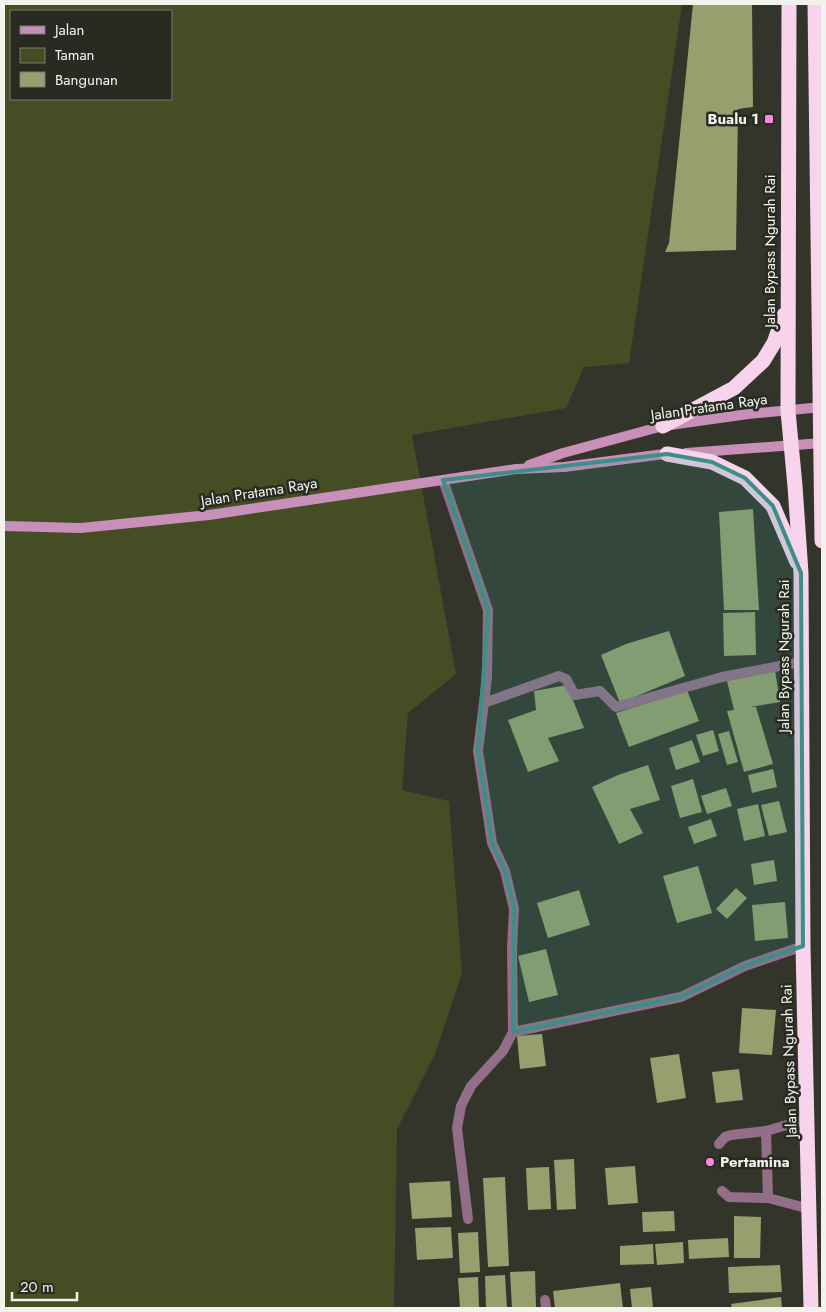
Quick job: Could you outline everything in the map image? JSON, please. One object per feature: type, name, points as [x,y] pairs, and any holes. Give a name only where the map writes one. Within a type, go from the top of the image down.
[{"type":"highway","name":"Jalan Bypass Ngurah Rai","points":[[789,4],[788,411],[801,573],[803,946],[811,1308]]},
{"type":"highway","points":[[814,4],[819,56],[822,541]]},
{"type":"highway","points":[[663,426],[734,388],[763,361],[774,343],[788,305]]},
{"type":"highway","points":[[667,454],[712,462],[745,478],[773,506],[801,573]]},
{"type":"main road","name":"Jalan Pratama Raya","points":[[516,469],[563,453],[663,426],[822,407]]},
{"type":"main road","name":"Jalan Pratama Raya","points":[[4,526],[81,528],[209,515],[516,469],[564,467],[667,454],[822,443]]},
{"type":"street","points":[[443,480],[488,610],[487,670],[478,751],[492,843],[505,871],[514,909],[512,948],[513,1032],[503,1051],[472,1086],[461,1106],[457,1128],[468,1219]]},
{"type":"street","points":[[484,704],[559,676],[566,679],[575,695],[600,691],[616,707],[722,677],[802,662]]},
{"type":"street","points":[[513,1032],[681,997],[745,966],[803,946]]},
{"type":"street","points":[[719,1144],[722,1139],[731,1135],[766,1131],[808,1119]]},
{"type":"street","points":[[766,1131],[768,1198]]},
{"type":"street","points":[[722,1191],[729,1197],[768,1198],[810,1209]]},
{"type":"highlighted area","points":[[667,454],[712,462],[745,478],[773,506],[801,573],[803,946],[745,966],[681,997],[513,1032],[514,909],[505,871],[492,843],[478,751],[488,610],[443,480]]},
{"type":"green space","points":[[4,4],[682,4],[629,363],[584,367],[566,408],[412,435],[456,674],[408,713],[402,790],[449,801],[462,973],[435,1054],[397,1129],[394,1308],[4,1308]]},
{"type":"building","points":[[693,4],[752,4],[753,107],[738,109],[736,250],[665,252],[669,243]]},
{"type":"building","points":[[753,509],[759,610],[724,610],[719,512]]},
{"type":"building","points":[[755,612],[756,655],[724,656],[723,613]]},
{"type":"building","points":[[669,631],[685,676],[620,703],[601,655],[626,644]]},
{"type":"building","points":[[775,670],[780,702],[750,707],[756,707],[773,764],[744,772],[727,711],[734,710],[727,681]]},
{"type":"building","points":[[567,685],[584,728],[548,738],[559,761],[528,772],[508,720],[536,710],[534,691]]},
{"type":"building","points":[[687,690],[699,721],[629,747],[616,713]]},
{"type":"building","points":[[713,730],[719,751],[703,756],[696,735]]},
{"type":"building","points":[[729,731],[738,762],[727,765],[718,734]]},
{"type":"building","points":[[692,740],[700,762],[676,770],[669,748]]},
{"type":"building","points":[[648,765],[660,800],[630,809],[643,833],[619,844],[592,787],[618,775]]},
{"type":"building","points":[[773,769],[777,787],[752,793],[748,775]]},
{"type":"building","points":[[693,779],[702,812],[680,818],[671,786]]},
{"type":"building","points":[[726,788],[732,806],[707,814],[701,796]]},
{"type":"building","points":[[779,801],[787,832],[769,836],[761,805]]},
{"type":"building","points":[[758,804],[765,836],[744,841],[737,809]]},
{"type":"building","points":[[711,819],[717,836],[694,844],[688,827]]},
{"type":"building","points":[[774,860],[777,881],[754,885],[751,864]]},
{"type":"building","points":[[698,866],[712,913],[677,923],[663,876]]},
{"type":"building","points":[[736,888],[747,898],[727,919],[716,909]]},
{"type":"building","points":[[579,890],[590,925],[548,938],[537,903]]},
{"type":"building","points":[[785,902],[788,938],[755,941],[752,905]]},
{"type":"building","points":[[546,949],[558,995],[529,1002],[518,956]]},
{"type":"building","points":[[742,1008],[776,1010],[772,1055],[739,1053]]},
{"type":"building","points":[[542,1034],[546,1066],[520,1069],[517,1036]]},
{"type":"building","points":[[679,1054],[686,1098],[657,1103],[650,1058]]},
{"type":"building","points":[[739,1069],[743,1100],[716,1103],[712,1072]]},
{"type":"building","points":[[574,1159],[576,1209],[557,1210],[554,1160]]},
{"type":"building","points":[[635,1166],[638,1203],[608,1205],[605,1168]]},
{"type":"building","points":[[549,1167],[551,1209],[528,1210],[526,1168]]},
{"type":"building","points":[[505,1177],[509,1266],[488,1267],[483,1178]]},
{"type":"building","points":[[450,1181],[452,1217],[412,1219],[409,1183]]},
{"type":"building","points":[[674,1211],[675,1231],[643,1232],[642,1212]]},
{"type":"building","points":[[734,1216],[761,1217],[760,1258],[734,1258]]},
{"type":"building","points":[[451,1227],[453,1258],[417,1260],[415,1228]]},
{"type":"building","points":[[478,1232],[480,1272],[460,1273],[458,1233]]},
{"type":"building","points":[[728,1238],[729,1257],[689,1259],[688,1240]]},
{"type":"building","points":[[683,1242],[684,1263],[657,1265],[655,1244]]},
{"type":"building","points":[[653,1244],[654,1264],[620,1265],[620,1246]]},
{"type":"building","points":[[780,1265],[782,1292],[729,1293],[728,1267]]},
{"type":"building","points":[[535,1271],[536,1308],[512,1308],[510,1272]]},
{"type":"building","points":[[505,1275],[507,1308],[486,1308],[485,1276]]},
{"type":"building","points":[[478,1277],[479,1308],[460,1308],[458,1278]]},
{"type":"building","points":[[620,1283],[623,1308],[555,1308],[553,1291]]},
{"type":"building","points":[[651,1287],[653,1308],[632,1308],[630,1289]]},
{"type":"building","points":[[781,1297],[782,1308],[732,1308],[731,1304]]},
{"type":"place","name":"Bualu 1","points":[[769,119]]},
{"type":"place","name":"Pertamina","points":[[710,1162]]}]
